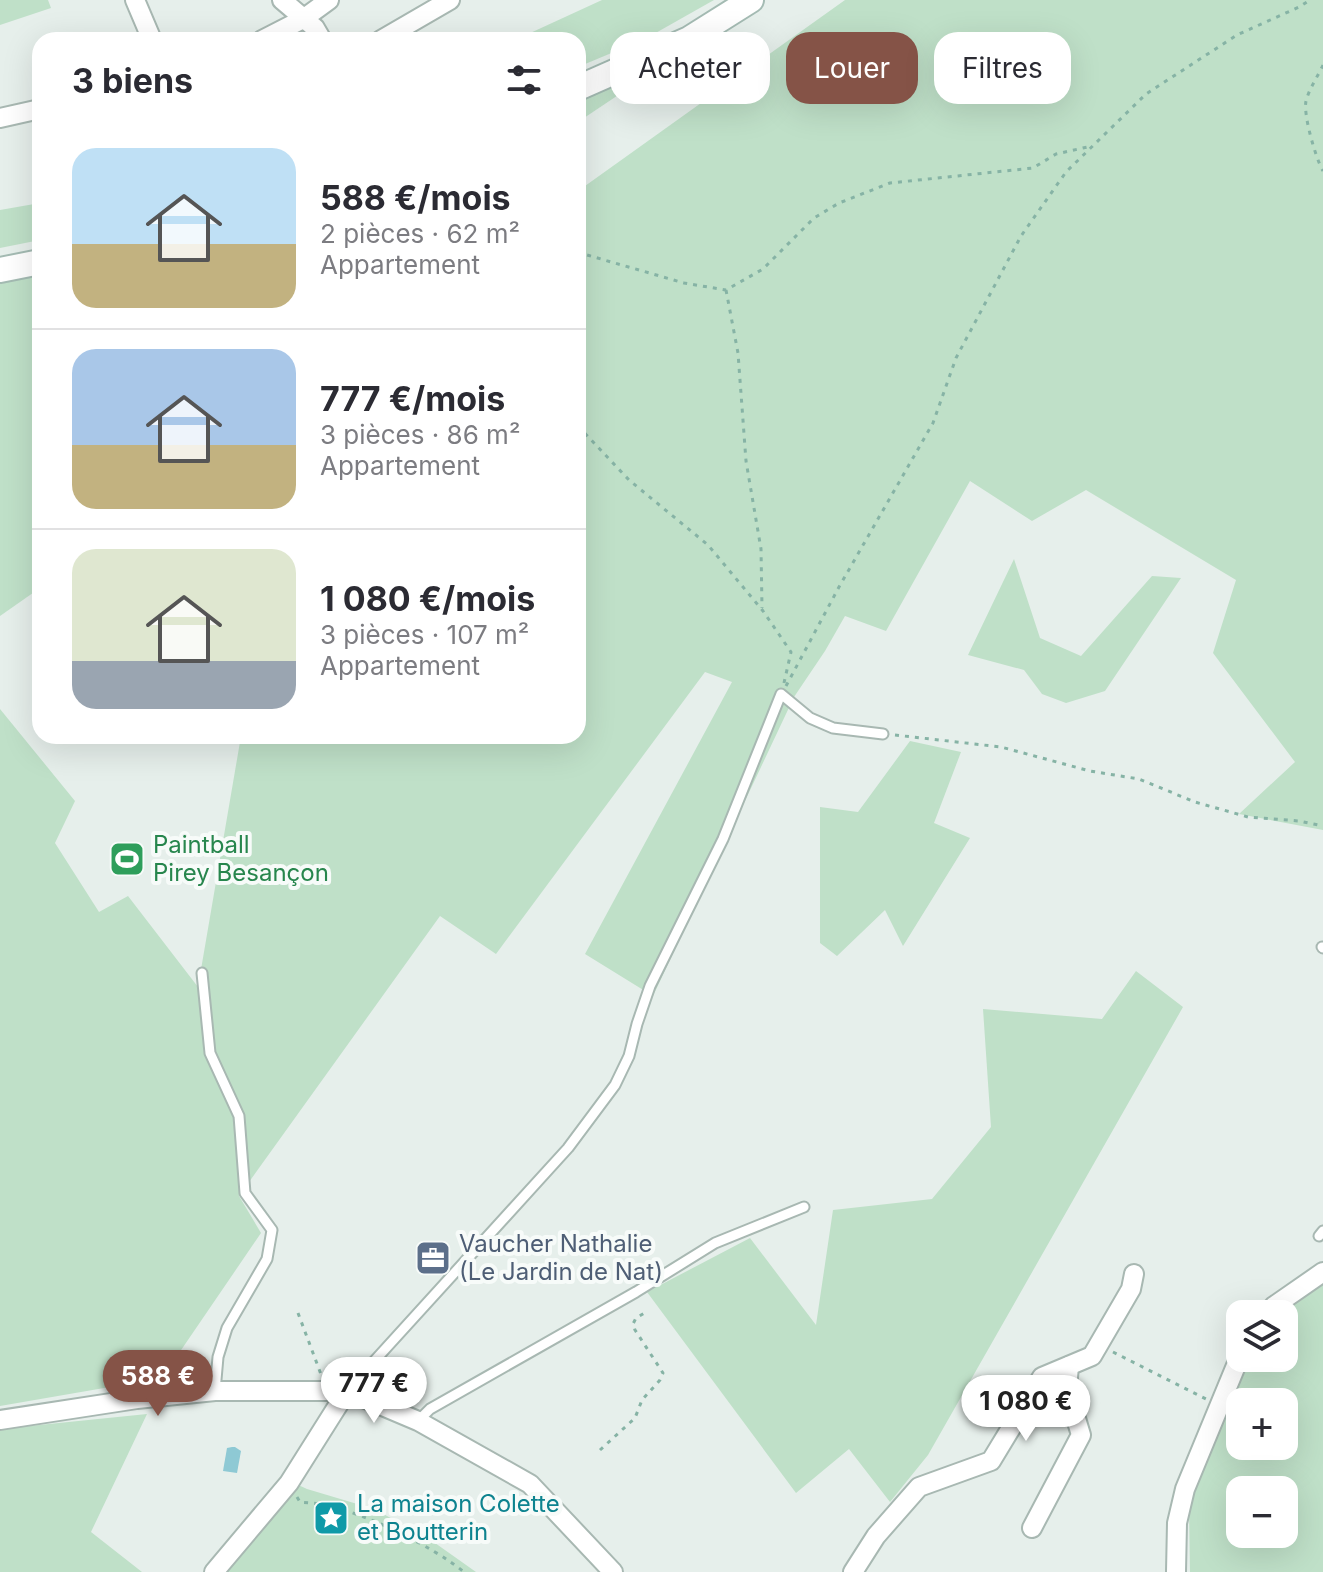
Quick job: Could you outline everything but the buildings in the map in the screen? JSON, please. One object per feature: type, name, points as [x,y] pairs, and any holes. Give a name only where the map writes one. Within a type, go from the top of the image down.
[{"type":"main road","points":[[586,84],[689,39],[751,0]]},
{"type":"main road","points":[[0,270],[32,264]]},
{"type":"street","points":[[135,0],[149,32]]},
{"type":"street","points":[[282,0],[317,32]]},
{"type":"street","points":[[278,32],[329,0]]},
{"type":"street","points":[[395,32],[450,0]]},
{"type":"street","points":[[0,118],[32,111]]},
{"type":"street","points":[[1283,1300],[1323,1272]]},
{"type":"street","points":[[853,1572],[876,1536],[919,1487],[991,1461],[1042,1377],[1092,1356],[1131,1289],[1134,1274]]},
{"type":"street","points":[[1032,1528],[1081,1435],[1067,1389],[1069,1366]]},
{"type":"street","points":[[1176,1572],[1177,1523],[1185,1489],[1233,1372]]},
{"type":"street","points":[[0,1420],[137,1399],[215,1391],[347,1391],[418,1421],[530,1484],[613,1572]]},
{"type":"street","points":[[214,1572],[289,1483],[347,1391]]},
{"type":"lane","points":[[347,1391],[568,1148],[615,1085],[629,1056],[650,986],[723,839],[781,694],[810,718],[833,728],[883,734]]},
{"type":"lane","points":[[202,973],[210,1053],[239,1116],[245,1193],[272,1230],[267,1259],[227,1328],[218,1357],[215,1391]]},
{"type":"lane","points":[[418,1421],[430,1409],[636,1292],[715,1243],[804,1207]]},
{"type":"path","points":[[781,694],[933,423],[956,358],[1021,236],[1066,172],[1146,94],[1237,35],[1310,0]]},
{"type":"path","points":[[1323,65],[1306,102],[1311,139],[1323,171]]},
{"type":"path","points":[[586,255],[684,283],[726,290],[763,269],[814,218],[839,203],[890,183],[1033,168],[1056,154],[1092,146]]},
{"type":"path","points":[[726,290],[738,353],[746,461],[761,549],[763,611]]},
{"type":"path","points":[[586,434],[629,480],[708,545],[763,611],[791,652],[781,694]]},
{"type":"path","points":[[883,734],[1001,747],[1090,771],[1139,779],[1195,802],[1248,817],[1323,826]]},
{"type":"path","points":[[600,1450],[635,1418],[642,1400],[663,1373],[633,1324],[636,1318],[648,1311]]},
{"type":"path","points":[[298,1313],[327,1391]]},
{"type":"path","points":[[1098,1345],[1219,1406]]},
{"type":"path","points":[[289,1483],[300,1502],[325,1505],[368,1519],[412,1539],[464,1572]]},
{"type":"green space","points":[[0,0],[48,0],[51,8],[0,25]]},
{"type":"green space","points":[[602,0],[714,0],[657,32],[610,32],[610,54],[586,64],[586,32],[532,32]]},
{"type":"green space","points":[[845,0],[1323,0],[1323,830],[1239,814],[1295,762],[1213,653],[1236,580],[1086,490],[1032,521],[970,481],[886,631],[845,616],[794,697],[653,996],[585,954],[732,682],[705,672],[496,954],[440,916],[239,1196],[261,1233],[162,1378],[0,1406],[0,709],[75,801],[55,843],[99,912],[128,896],[198,987],[240,744],[586,744],[586,185],[700,104],[770,104],[770,54],[786,42],[786,104],[918,104],[918,32],[800,32]]},
{"type":"green space","points":[[610,88],[610,101],[586,117],[586,98]]},
{"type":"green space","points":[[32,204],[32,242],[0,248],[0,210]]},
{"type":"green space","points":[[32,274],[32,594],[0,616],[0,280]]},
{"type":"green space","points":[[1014,559],[1040,638],[1081,656],[1152,576],[1181,578],[1105,691],[1066,703],[1042,694],[1024,670],[968,655]]},
{"type":"green space","points":[[910,741],[961,752],[934,823],[970,838],[903,946],[885,910],[837,956],[820,943],[820,807],[858,812]]},
{"type":"green space","points":[[1136,971],[1183,1007],[928,1455],[890,1502],[849,1449],[796,1493],[647,1292],[750,1238],[816,1325],[833,1210],[932,1199],[991,1127],[983,1009],[1102,1019]]},
{"type":"green space","points":[[1323,1283],[1323,1572],[1190,1572],[1189,1507],[1226,1414],[1226,1460],[1298,1460],[1298,1388],[1236,1388],[1242,1372],[1298,1372],[1298,1301]]},
{"type":"green space","points":[[147,1414],[91,1532],[142,1572],[0,1572],[0,1429]]},
{"type":"green space","name":"La maison Colette et Boutterin","points":[[294,1483],[374,1509],[428,1538],[476,1572],[225,1572]]},
{"type":"water","points":[[235,1447],[241,1451],[237,1473],[223,1471],[227,1448]]},
{"type":"place","name":"Paintball Pirey Besançon","points":[[127,859]]},
{"type":"place","name":"Vaucher Nathalie (Le Jardin de Nat)","points":[[433,1258]]},
{"type":"place","name":"La maison Colette et Boutterin","points":[[331,1518]]}]
